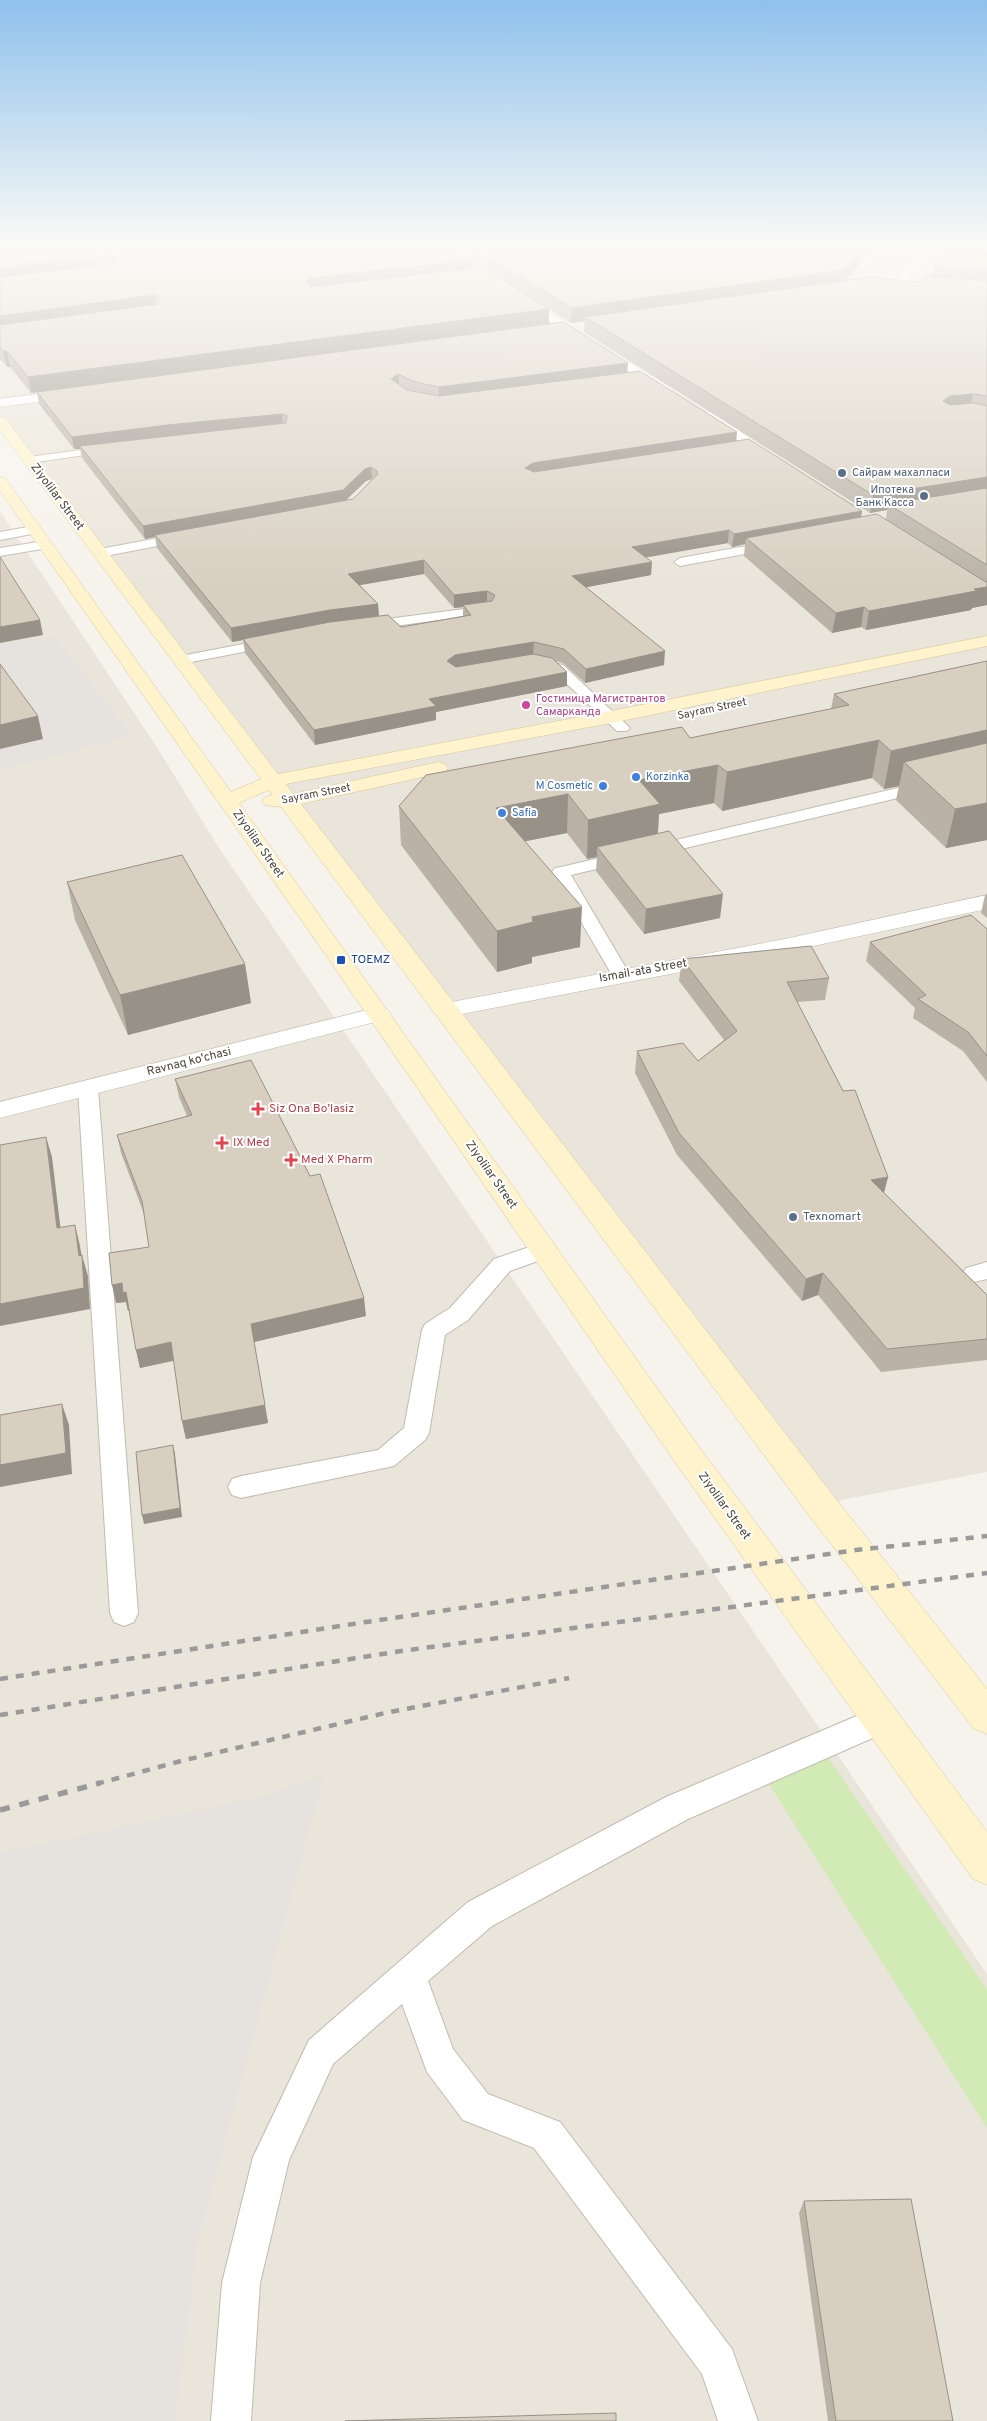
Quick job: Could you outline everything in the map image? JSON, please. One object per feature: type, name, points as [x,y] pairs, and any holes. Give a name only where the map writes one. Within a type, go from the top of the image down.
[{"type":"main road","name":"Ziyolilar Street","points":[[0,421],[820,1504],[987,1717]]},
{"type":"main road","name":"Ziyolilar Street","points":[[0,480],[33,530],[379,1014],[700,1472],[987,1865]]},
{"type":"main road","points":[[44,545],[88,537]]},
{"type":"main road","name":"Sayram Street","points":[[228,801],[288,801],[616,723],[987,641]]},
{"type":"main road","name":"Sayram Street","points":[[228,801],[273,781],[616,723],[987,652]]},
{"type":"street","points":[[621,362],[678,398]]},
{"type":"street","points":[[0,403],[88,391]]},
{"type":"street","points":[[695,408],[787,467]]},
{"type":"street","name":"Ismail-ata Street","points":[[446,1010],[620,975],[716,959],[957,910],[987,902]]},
{"type":"street","points":[[957,910],[975,926]]},
{"type":"street","name":"Ravnaq ko'chasi","points":[[0,1110],[379,1014]]},
{"type":"lane","points":[[625,379],[644,377]]},
{"type":"lane","points":[[735,449],[754,446]]},
{"type":"lane","points":[[29,460],[122,448]]},
{"type":"lane","points":[[0,536],[33,530]]},
{"type":"lane","points":[[100,553],[196,535]]},
{"type":"lane","points":[[680,562],[785,543]]},
{"type":"lane","points":[[0,552],[44,545]]},
{"type":"lane","points":[[350,628],[487,610]]},
{"type":"lane","points":[[181,660],[284,640]]},
{"type":"lane","points":[[523,664],[533,662],[558,668],[616,723]]},
{"type":"lane","points":[[620,975],[562,872],[987,772]]},
{"type":"lane","points":[[88,1088],[124,1613]]},
{"type":"lane","points":[[241,1487],[385,1459],[416,1434],[434,1330],[459,1314],[502,1265],[544,1250]]},
{"type":"lane","points":[[232,2421],[241,2283],[271,2157],[321,2052],[480,1914],[676,1808],[880,1720]]},
{"type":"lane","points":[[409,1974],[439,2060],[476,2107],[547,2135],[718,2364],[738,2421]]},
{"type":"shaded area","points":[[0,362],[987,362],[987,1472],[820,1504],[0,421]]},
{"type":"shaded area","points":[[0,511],[158,749],[219,848],[987,1974],[987,2421],[0,2421]]},
{"type":"shaded area","points":[[54,636],[133,736],[0,770],[0,643]]},
{"type":"shaded area","points":[[324,1775],[198,2241],[175,2421],[0,2421],[0,1853],[267,1795]]},
{"type":"green space","points":[[827,1756],[987,1989],[987,2128],[769,1784]]},
{"type":"building","points":[[16,362],[143,362],[28,377]]},
{"type":"building","points":[[263,362],[626,362],[628,363],[439,387],[415,382],[398,374],[391,379],[407,390],[439,396],[640,371],[737,432],[533,463],[525,468],[534,472],[749,439],[862,511],[734,534],[729,530],[632,547],[652,562],[572,576],[665,651],[586,669],[564,649],[534,642],[455,655],[447,661],[456,667],[533,654],[552,658],[567,672],[429,699],[436,706],[314,730],[243,639],[330,622],[388,615],[401,627],[471,615],[463,605],[492,601],[495,595],[487,591],[454,595],[424,560],[348,574],[378,604],[330,610],[231,628],[155,535],[353,499],[378,474],[377,471],[371,467],[365,469],[343,490],[143,526],[80,446],[286,423],[287,416],[282,414],[167,425],[72,437],[37,392]]},
{"type":"building","points":[[658,362],[987,362],[987,396],[973,394],[950,396],[943,401],[950,405],[973,403],[987,406],[987,477],[873,495]]},
{"type":"building","points":[[987,488],[987,565],[888,504]]},
{"type":"building","points":[[877,514],[987,582],[987,587],[974,589],[976,591],[869,611],[864,607],[836,613],[746,538]]},
{"type":"building","points":[[0,557],[40,620],[0,627]]},
{"type":"building","points":[[987,661],[987,730],[891,751],[879,740],[727,772],[718,765],[639,780],[660,804],[588,820],[568,794],[496,808],[582,907],[532,917],[533,922],[497,931],[399,806],[426,775],[682,727],[690,738],[849,705],[834,694]]},
{"type":"building","points":[[0,664],[38,716],[0,725]]},
{"type":"building","points":[[987,743],[987,803],[955,809],[904,762]]},
{"type":"building","points":[[669,831],[723,894],[646,909],[597,847]]},
{"type":"building","points":[[182,855],[245,964],[120,995],[67,882]]},
{"type":"building","points":[[971,915],[987,929],[987,1056],[968,1032],[918,999],[926,995],[870,942]]},
{"type":"building","points":[[811,946],[829,978],[787,982],[843,1091],[855,1090],[888,1177],[871,1180],[987,1295],[987,1339],[887,1349],[823,1273],[806,1279],[679,1133],[637,1051],[683,1043],[698,1061],[737,1031],[682,959]]},
{"type":"building","points":[[251,1060],[310,1176],[320,1174],[364,1298],[251,1324],[265,1405],[182,1421],[171,1342],[136,1350],[126,1292],[123,1293],[122,1283],[112,1285],[109,1253],[149,1247],[142,1201],[117,1135],[192,1115],[175,1079]]},
{"type":"building","points":[[46,1137],[57,1228],[75,1225],[79,1256],[82,1255],[84,1288],[0,1304],[0,1145]]},
{"type":"building","points":[[62,1404],[66,1453],[0,1465],[0,1415]]},
{"type":"building","points":[[173,1445],[180,1508],[142,1515],[136,1452]]},
{"type":"building","points":[[911,2199],[953,2421],[836,2421],[804,2201]]},
{"type":"building","points":[[616,2413],[616,2421],[345,2421]]},
{"type":"railway","points":[[0,1679],[366,1622],[856,1550],[987,1536]]},
{"type":"railway","points":[[0,1715],[401,1651],[987,1573]]},
{"type":"railway","points":[[96,1784],[181,1761],[385,1713],[569,1678]]},
{"type":"railway","points":[[0,1810],[100,1783]]},
{"type":"place","name":"Сайрам махалласи","points":[[842,473]]},
{"type":"place","name":"Ипотека Банк Касса","points":[[924,496]]},
{"type":"place","name":"Гостиница Магистрантов Самарканда","points":[[526,705]]},
{"type":"place","name":"Korzinka","points":[[636,777]]},
{"type":"place","name":"M Cosmetic","points":[[603,786]]},
{"type":"place","name":"Safia","points":[[502,813]]},
{"type":"place","name":"TOEMZ","points":[[341,960]]},
{"type":"place","name":"Siz Ona Bo’lasiz","points":[[258,1109]]},
{"type":"place","name":"IX Med","points":[[222,1143]]},
{"type":"place","name":"Med X Pharm","points":[[291,1160]]},
{"type":"place","name":"Texnomart","points":[[793,1217]]}]
